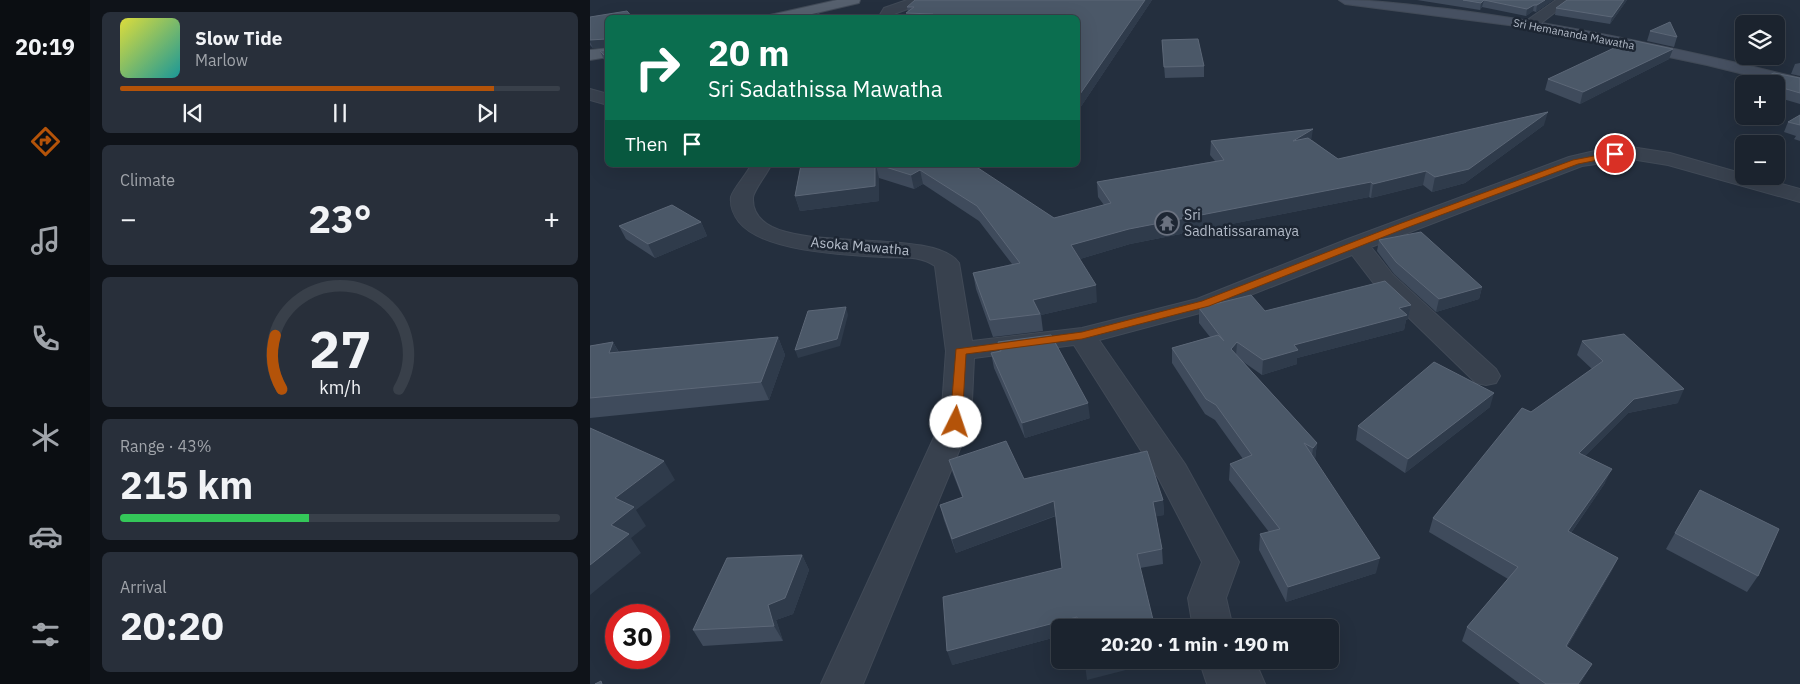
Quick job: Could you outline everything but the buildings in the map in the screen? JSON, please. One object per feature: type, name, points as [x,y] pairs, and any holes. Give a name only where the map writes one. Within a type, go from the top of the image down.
[{"type":"main road","points":[[788,15],[854,0]]},
{"type":"main road","name":"Sri Hemananda Mawatha","points":[[1345,0],[1531,24],[1707,60],[1800,83]]},
{"type":"main road","points":[[590,56],[605,53]]},
{"type":"street","points":[[887,15],[889,11],[919,0]]},
{"type":"street","points":[[1531,24],[1565,0]]},
{"type":"street","points":[[806,11],[813,15]]},
{"type":"street","points":[[590,94],[605,99]]},
{"type":"street","points":[[842,684],[956,422],[960,351],[1082,336],[1206,304],[1356,244],[1576,162],[1600,156],[1630,153],[1670,159],[1800,196]]},
{"type":"street","name":"Asoka Mawatha","points":[[760,167],[742,196],[743,213],[754,226],[780,238],[858,248],[917,251],[936,254],[947,262],[960,351]]},
{"type":"street","points":[[1356,244],[1384,280],[1486,376]]},
{"type":"street","points":[[1082,336],[1173,473],[1221,562],[1207,598],[1211,619]]},
{"type":"street","points":[[1222,669],[1224,676],[1244,684]]},
{"type":"place","name":"Sri Sadhatissaramaya","points":[[1167,223]]},
{"type":"route","points":[[956,422],[960,351],[1082,336],[1206,304],[1403,226],[1576,162],[1615,154]]}]
